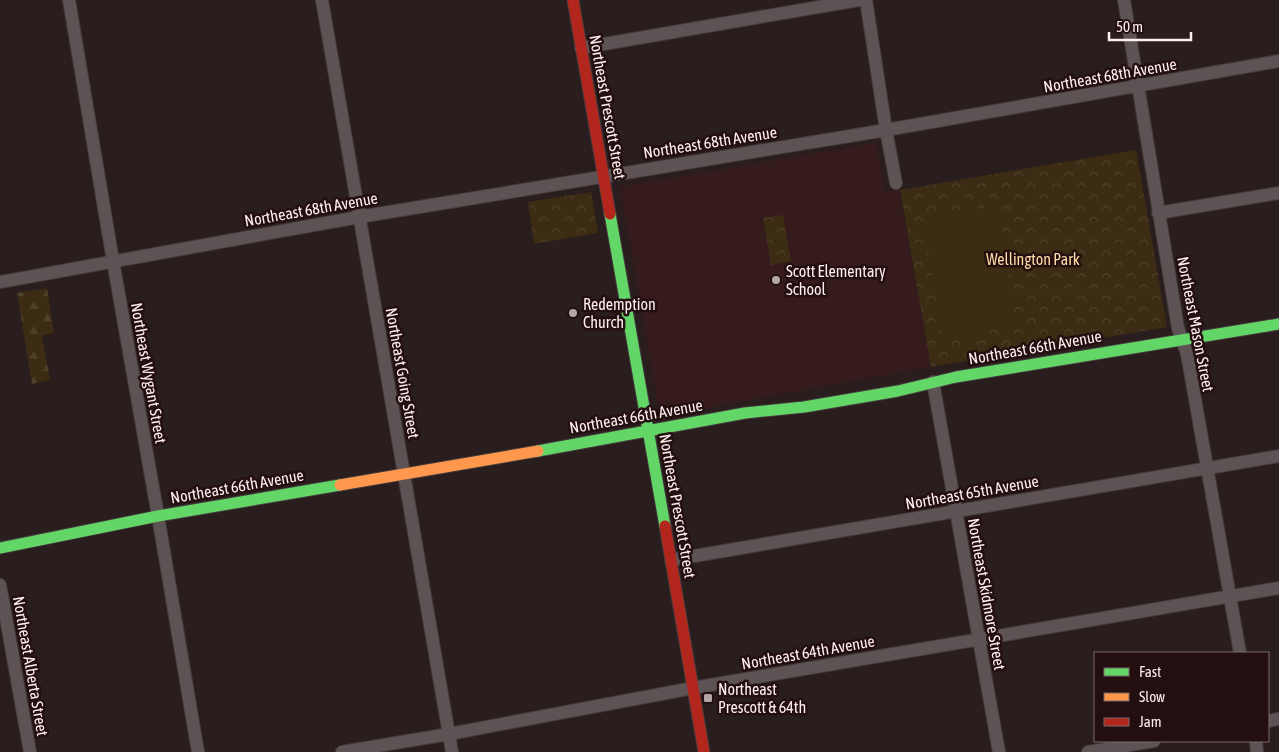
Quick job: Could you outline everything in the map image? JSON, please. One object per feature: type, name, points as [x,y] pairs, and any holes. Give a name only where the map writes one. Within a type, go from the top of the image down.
[{"type":"street","name":"Northeast Wygant Street","points":[[69,0],[198,752]]},
{"type":"street","name":"Northeast Going Street","points":[[322,0],[452,752]]},
{"type":"street","name":"Northeast Prescott Street","points":[[573,0],[704,752]]},
{"type":"street","points":[[581,48],[859,0]]},
{"type":"street","points":[[866,0],[896,183]]},
{"type":"street","name":"Northeast Mason Street","points":[[1124,0],[1140,86],[1158,213],[1178,328],[1186,354],[1240,652]]},
{"type":"street","name":"Northeast 68th Avenue","points":[[0,282],[359,217],[886,130],[1279,61]]},
{"type":"street","points":[[1158,213],[1279,193]]},
{"type":"street","name":"Northeast 66th Avenue","points":[[0,548],[158,516],[745,413],[804,407],[898,391],[956,377],[1279,324]]},
{"type":"street","name":"Northeast Skidmore Street","points":[[933,382],[999,752]]},
{"type":"street","name":"Northeast 65th Avenue","points":[[671,560],[1279,456]]},
{"type":"street","name":"Northeast Alberta Street","points":[[0,585],[30,752]]},
{"type":"street","name":"Northeast 64th Avenue","points":[[342,752],[693,688],[1279,588]]},
{"type":"street","points":[[1088,752],[1148,742]]},
{"type":"shaded area","name":"Scott Elementary School","points":[[876,143],[885,192],[899,190],[931,367],[660,416],[620,187]]},
{"type":"green space","name":"Wellington Park","points":[[1136,150],[1167,327],[931,367],[900,190]]},
{"type":"green space","points":[[591,192],[598,233],[534,244],[528,202]]},
{"type":"green space","points":[[997,206],[1017,326],[943,338],[923,218]]},
{"type":"green space","points":[[783,215],[791,261],[771,265],[763,218]]},
{"type":"green space","points":[[47,288],[54,333],[42,336],[50,380],[32,384],[17,293]]},
{"type":"traffic: fast","points":[[610,214],[665,526]]},
{"type":"traffic: fast","points":[[538,451],[745,413],[804,407],[898,391],[956,377],[1279,324]]},
{"type":"traffic: fast","points":[[0,548],[158,516],[340,485]]},
{"type":"traffic: slow","points":[[340,485],[538,451]]},
{"type":"traffic: jam","points":[[573,0],[610,214]]},
{"type":"traffic: jam","points":[[665,526],[704,752]]},
{"type":"place","name":"Scott Elementary School","points":[[776,280]]},
{"type":"place","name":"Redemption Church","points":[[573,313]]},
{"type":"place","name":"Northeast Prescott & 64th","points":[[708,698]]}]
